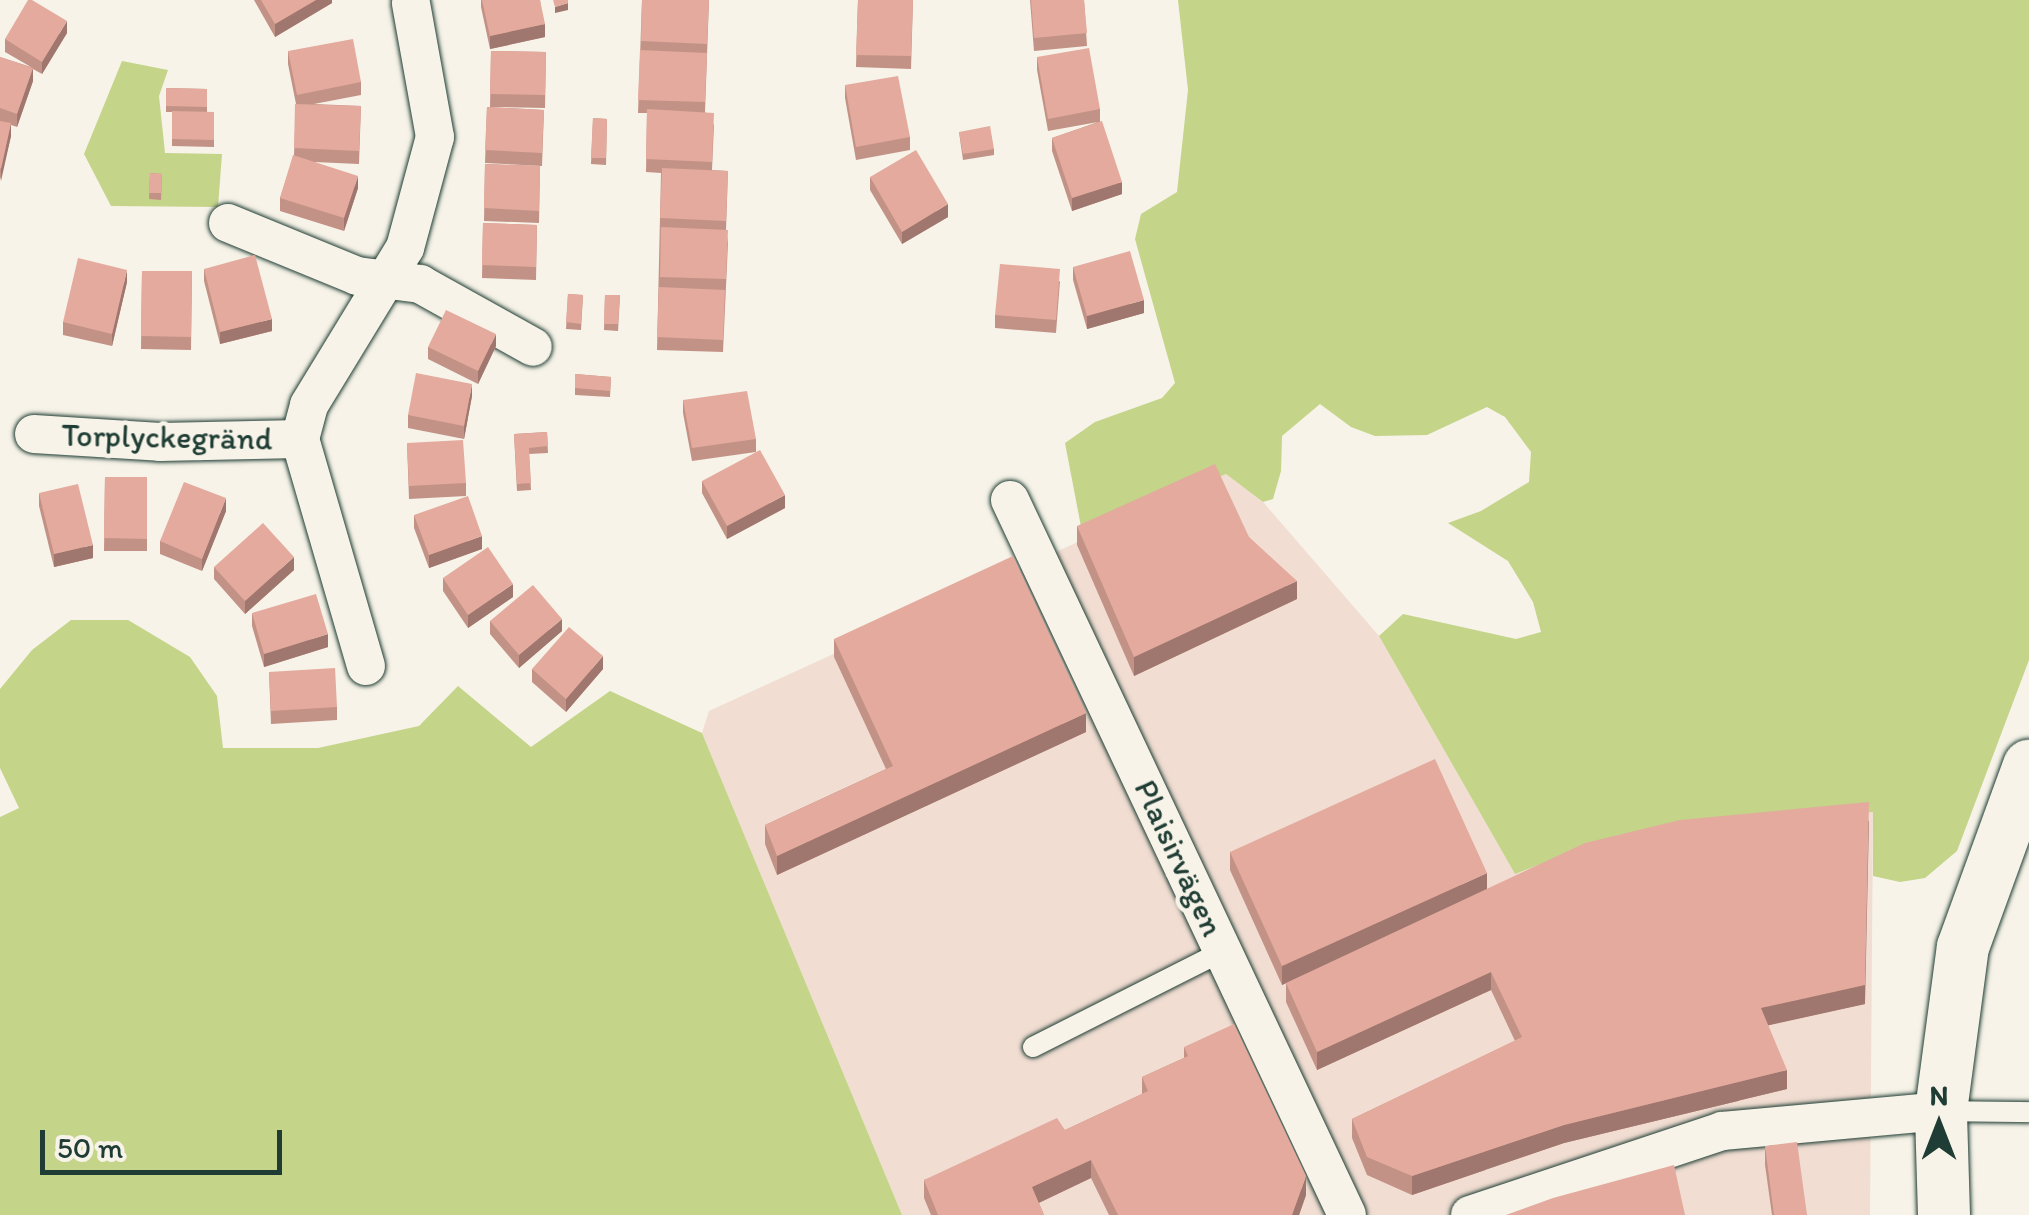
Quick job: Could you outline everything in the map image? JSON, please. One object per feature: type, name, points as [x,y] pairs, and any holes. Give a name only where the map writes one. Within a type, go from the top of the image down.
[{"type":"street","name":"Torplyckegränd","points":[[366,666],[300,440],[310,404],[405,248],[436,137],[413,1]]},
{"type":"street","points":[[228,223],[357,276],[387,276],[420,284],[532,347]]},
{"type":"street","name":"Torplyckegränd","points":[[34,434],[160,442],[300,440]]},
{"type":"street","name":"Plaisirvägen","points":[[1010,500],[1348,1215]]},
{"type":"street","points":[[1944,1215],[1942,1111],[1949,1029],[1963,947],[2029,766]]},
{"type":"street","points":[[1470,1215],[1722,1130],[1942,1111]]},
{"type":"lane","points":[[1032,1047],[1223,951]]},
{"type":"lane","points":[[1942,1111],[2029,1112]]},
{"type":"shaded area","points":[[1226,474],[1263,502],[1379,636],[1515,874],[1618,835],[1873,812],[1870,1215],[902,1215],[702,733],[709,711]]},
{"type":"green space","points":[[1178,0],[2029,0],[2029,660],[1957,851],[1925,878],[1900,882],[1873,876],[1873,812],[1618,835],[1515,874],[1379,636],[1403,614],[1516,639],[1541,632],[1533,602],[1508,561],[1448,523],[1481,511],[1529,482],[1531,452],[1505,417],[1487,407],[1427,435],[1375,436],[1351,427],[1320,404],[1282,436],[1281,471],[1273,499],[1263,502],[1226,474],[1083,537],[1065,443],[1095,422],[1162,398],[1175,383],[1135,239],[1141,214],[1177,192],[1188,90]]},
{"type":"green space","points":[[122,61],[168,70],[159,96],[165,153],[222,154],[218,207],[111,206],[84,154]]},
{"type":"green space","points":[[71,620],[128,620],[190,657],[217,696],[223,748],[318,748],[419,726],[458,686],[531,747],[610,691],[702,733],[902,1215],[0,1215],[0,817],[19,808],[0,768],[0,689],[32,650]]},
{"type":"building","points":[[28,0],[67,21],[42,62],[5,39]]},
{"type":"building","points":[[261,0],[316,0],[275,24]]},
{"type":"building","points":[[482,0],[540,0],[545,24],[490,36]]},
{"type":"building","points":[[553,0],[568,0],[568,3],[555,7]]},
{"type":"building","points":[[642,0],[709,0],[707,44],[641,41]]},
{"type":"building","points":[[858,0],[913,0],[911,56],[856,55]]},
{"type":"building","points":[[1031,0],[1084,0],[1087,33],[1034,38]]},
{"type":"building","points":[[353,39],[361,82],[297,95],[288,51]]},
{"type":"building","points":[[1089,48],[1100,109],[1048,119],[1037,57]]},
{"type":"building","points":[[640,50],[707,53],[705,102],[638,100]]},
{"type":"building","points":[[491,51],[546,52],[545,95],[490,94]]},
{"type":"building","points":[[0,57],[33,68],[17,114],[0,108]]},
{"type":"building","points":[[898,76],[910,137],[856,147],[845,85]]},
{"type":"building","points":[[166,88],[207,89],[207,107],[166,106]]},
{"type":"building","points":[[295,104],[361,106],[359,151],[294,148]]},
{"type":"building","points":[[487,107],[544,110],[542,153],[485,150]]},
{"type":"building","points":[[647,109],[714,113],[712,162],[646,159]]},
{"type":"building","points":[[172,111],[214,112],[214,140],[172,139]]},
{"type":"building","points":[[593,118],[607,119],[606,158],[591,158]]},
{"type":"building","points":[[0,121],[11,123],[1,169],[0,168]]},
{"type":"building","points":[[1102,121],[1122,182],[1072,198],[1052,138]]},
{"type":"building","points":[[990,126],[994,149],[963,154],[959,132]]},
{"type":"building","points":[[916,150],[948,204],[902,232],[870,177]]},
{"type":"building","points":[[293,155],[358,176],[344,218],[280,198]]},
{"type":"building","points":[[485,164],[540,166],[539,211],[484,208]]},
{"type":"building","points":[[662,168],[728,171],[726,221],[660,218]]},
{"type":"building","points":[[150,173],[162,174],[161,193],[149,193]]},
{"type":"building","points":[[483,223],[537,225],[536,267],[482,265]]},
{"type":"building","points":[[661,227],[728,230],[726,279],[660,277]]},
{"type":"building","points":[[1130,251],[1144,300],[1087,316],[1073,267]]},
{"type":"building","points":[[255,255],[272,319],[220,332],[204,269]]},
{"type":"building","points":[[78,258],[127,270],[112,334],[63,322]]},
{"type":"building","points":[[1000,264],[1060,269],[1056,320],[995,315]]},
{"type":"building","points":[[142,271],[192,271],[191,337],[141,336]]},
{"type":"building","points":[[659,287],[725,290],[723,340],[657,337]]},
{"type":"building","points":[[568,294],[583,295],[581,324],[566,322]]},
{"type":"building","points":[[605,295],[620,295],[618,324],[604,324]]},
{"type":"building","points":[[446,310],[496,334],[478,371],[428,347]]},
{"type":"building","points":[[416,373],[472,384],[464,426],[408,415]]},
{"type":"building","points":[[575,374],[611,377],[610,391],[575,388]]},
{"type":"building","points":[[747,391],[756,439],[692,448],[683,400]]},
{"type":"building","points":[[547,432],[548,446],[529,448],[531,483],[517,484],[514,434]]},
{"type":"building","points":[[463,440],[466,483],[409,486],[407,443]]},
{"type":"building","points":[[760,450],[785,495],[727,526],[702,481]]},
{"type":"building","points":[[1215,464],[1249,537],[1297,581],[1134,657],[1077,526]]},
{"type":"building","points":[[105,477],[147,477],[147,539],[104,538]]},
{"type":"building","points":[[184,482],[226,498],[202,559],[160,541]]},
{"type":"building","points":[[78,484],[93,545],[54,554],[39,493]]},
{"type":"building","points":[[468,496],[482,536],[429,555],[414,515]]},
{"type":"building","points":[[263,523],[294,557],[245,601],[214,567]]},
{"type":"building","points":[[488,547],[513,584],[468,615],[443,578]]},
{"type":"building","points":[[1013,556],[1086,713],[777,856],[765,825],[893,766],[834,639]]},
{"type":"building","points":[[533,585],[562,619],[519,655],[490,621]]},
{"type":"building","points":[[316,594],[328,634],[264,654],[252,613]]},
{"type":"building","points":[[569,627],[603,656],[566,699],[532,669]]},
{"type":"building","points":[[335,668],[337,707],[271,711],[269,672]]},
{"type":"building","points":[[1435,759],[1487,873],[1282,966],[1230,852]]},
{"type":"building","points":[[1869,802],[1865,985],[1761,1008],[1787,1070],[1564,1125],[1412,1176],[1367,1157],[1352,1119],[1522,1037],[1491,972],[1317,1052],[1286,983],[1585,843],[1680,820]]},
{"type":"building","points":[[1234,1024],[1306,1176],[1292,1215],[1118,1215],[1091,1160],[1032,1187],[1044,1215],[938,1215],[924,1180],[1057,1118],[1065,1130],[1148,1091],[1142,1077],[1188,1056],[1184,1047]]},
{"type":"building","points":[[1797,1142],[1807,1215],[1774,1215],[1765,1146]]},
{"type":"building","points":[[1674,1165],[1685,1215],[1506,1215],[1553,1198]]}]
